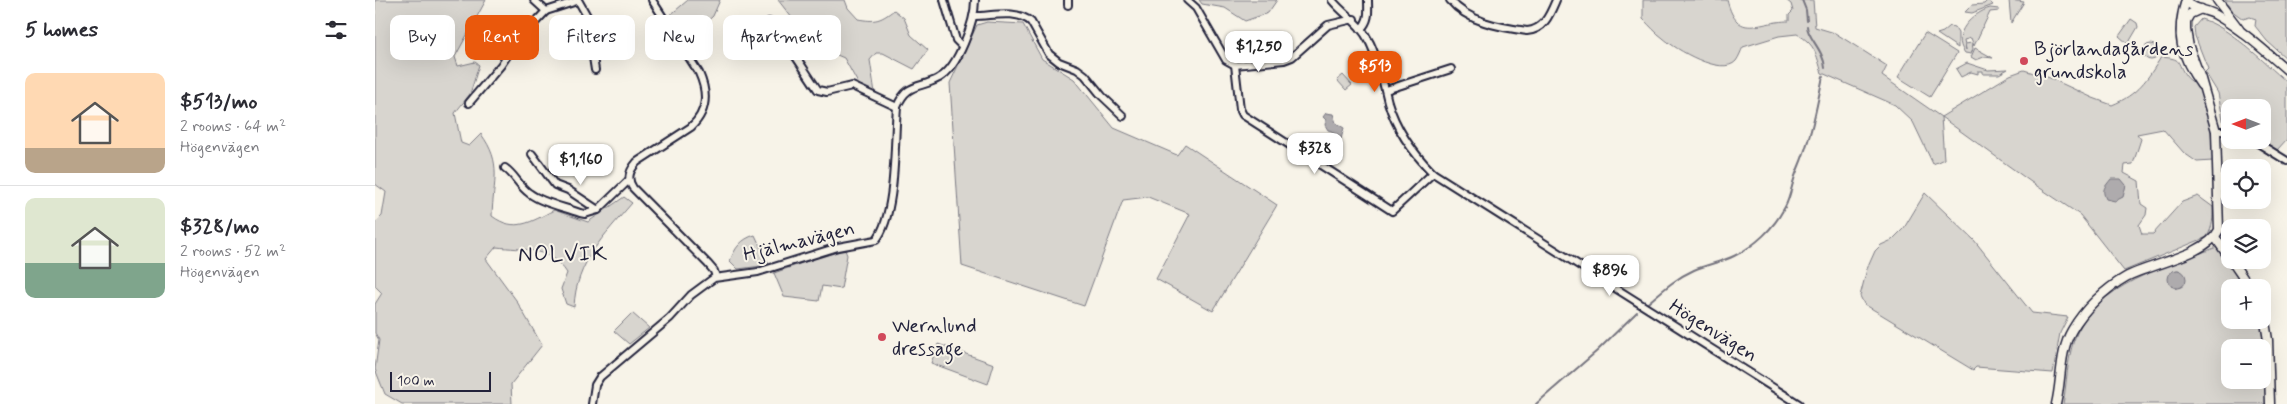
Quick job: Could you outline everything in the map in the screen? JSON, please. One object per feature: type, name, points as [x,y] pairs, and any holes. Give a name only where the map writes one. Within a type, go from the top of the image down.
[{"type":"street","points":[[535,0],[546,11]]},
{"type":"street","points":[[469,104],[501,65],[515,44],[546,11],[577,0],[587,12],[591,23],[595,70]]},
{"type":"street","points":[[505,168],[515,176],[522,187],[536,197],[585,214],[597,210],[629,180],[631,170],[637,162],[691,127],[698,120],[706,104],[704,84],[699,73],[652,0]]},
{"type":"street","points":[[942,0],[956,40],[962,46]]},
{"type":"street","points":[[796,60],[818,90],[827,92],[852,86],[897,107],[900,100],[912,87],[939,79],[947,73],[958,58],[975,16],[975,0]]},
{"type":"street","points":[[1187,0],[1197,8],[1226,60],[1235,65],[1284,60],[1292,57],[1328,25],[1354,19]]},
{"type":"street","name":"Högenvägen","points":[[1332,0],[1354,19],[1361,29],[1377,60],[1394,118],[1418,156],[1433,173],[1799,404]]},
{"type":"street","points":[[1361,29],[1367,22],[1367,0]]},
{"type":"street","points":[[1450,0],[1463,14],[1472,18],[1527,31],[1533,31],[1546,21],[1556,0]]},
{"type":"street","points":[[2186,0],[2192,7],[2202,8],[2239,29]]},
{"type":"street","points":[[2056,404],[2069,337],[2077,321],[2088,308],[2108,290],[2127,277],[2205,246],[2215,237],[2219,226],[2216,130],[2205,92],[2184,39],[2186,0]]},
{"type":"street","points":[[2184,39],[2190,14],[2215,0],[2239,29],[2287,70]]},
{"type":"street","points":[[975,16],[1011,15],[1026,18],[1031,22],[1049,54],[1059,62],[1085,74],[1102,96],[1123,116]]},
{"type":"street","points":[[1235,65],[1240,109],[1243,115],[1392,211],[1433,173]]},
{"type":"street","points":[[1385,90],[1451,69]]},
{"type":"street","name":"Hjälmavägen","points":[[592,404],[595,385],[600,377],[670,318],[697,290],[716,277],[765,271],[838,247],[877,240],[884,226],[888,211],[897,107]]},
{"type":"street","points":[[2216,130],[2221,130]]},
{"type":"street","points":[[2268,149],[2287,161]]},
{"type":"street","points":[[532,154],[555,185],[568,190],[597,210]]},
{"type":"street","points":[[629,180],[633,188],[708,264],[716,277]]},
{"type":"street","points":[[2215,237],[2221,246]]},
{"type":"street","points":[[2266,329],[2270,404]]},
{"type":"shaded area","points":[[375,0],[486,0],[478,15],[465,15],[465,39],[455,57],[458,66],[475,62],[479,65],[470,94],[455,113],[461,143],[469,146],[481,134],[492,155],[495,173],[492,216],[508,224],[516,225],[530,222],[554,210],[588,222],[624,197],[632,203],[593,250],[580,276],[574,307],[566,304],[561,289],[567,273],[553,258],[536,251],[496,247],[486,259],[516,300],[542,345],[511,384],[512,404],[402,404],[385,394],[375,369],[379,340],[375,333],[375,304],[382,293],[375,286],[375,223],[382,216],[386,192],[375,184]]},
{"type":"shaded area","points":[[688,0],[720,0],[713,16],[670,15]]},
{"type":"shaded area","points":[[778,0],[845,0],[848,8],[858,19],[869,20],[877,20],[894,10],[904,18],[911,35],[928,50],[914,69],[883,53],[876,53],[870,60],[875,93],[859,85],[844,58],[841,57],[841,15],[790,15]]},
{"type":"shaded area","points":[[1199,0],[1277,0],[1268,13],[1245,21],[1225,8],[1202,4]]},
{"type":"shaded area","points":[[1643,0],[1727,0],[1737,21],[1743,25],[1751,26],[1789,21],[1789,15],[1793,11],[1791,4],[1786,0],[1813,0],[1815,27],[1835,33],[1887,66],[1882,76],[1941,117],[1944,159],[1933,164],[1913,122],[1895,105],[1822,73],[1812,46],[1797,34],[1779,36],[1743,47],[1736,61],[1729,65],[1710,64],[1677,48],[1655,32],[1643,19]]},
{"type":"shaded area","points":[[1988,0],[1993,5],[1972,13],[1965,12],[1972,5],[1984,4]]},
{"type":"shaded area","points":[[2009,0],[2024,2],[2011,23]]},
{"type":"shaded area","points":[[2225,0],[2287,0],[2287,59],[2267,41],[2255,26],[2256,19],[2250,17],[2243,19],[2231,10]]},
{"type":"shaded area","points":[[1990,8],[1999,9],[1999,11],[1990,12],[1974,46],[1971,38],[1964,40],[1966,50],[1965,44],[1972,43],[1973,49],[1971,54],[1965,53],[1960,39],[1965,25],[1977,14]]},
{"type":"shaded area","points":[[2131,19],[2137,23],[2138,27],[2128,44],[2119,36]]},
{"type":"shaded area","points":[[2201,19],[2223,29],[2257,55],[2287,82],[2287,139],[2277,150],[2271,147],[2271,99],[2221,99],[2221,109],[2218,93],[2205,72],[2208,69],[2195,36],[2194,27]]},
{"type":"shaded area","points":[[987,22],[1023,24],[1042,59],[1074,79],[1114,128],[1177,155],[1185,144],[1277,205],[1213,311],[1156,279],[1190,214],[1148,197],[1123,200],[1084,306],[962,266],[950,83],[977,25]]},
{"type":"shaded area","points":[[1950,26],[1954,27],[1958,33],[1958,48],[1937,34]]},
{"type":"shaded area","points":[[1925,33],[1957,53],[1930,97],[1898,77]]},
{"type":"shaded area","points":[[2151,44],[2157,46],[2159,52],[2157,58],[2151,60],[2145,58],[2143,52],[2145,46]]},
{"type":"shaded area","points":[[1975,48],[1993,58],[1984,57],[1976,60],[1971,57]]},
{"type":"shaded area","points":[[2161,57],[2176,60],[2187,77],[2197,86],[2206,103],[2210,122],[2213,161],[2197,162],[2184,153],[2163,129],[2137,134],[2141,139],[2133,164],[2125,165],[2124,173],[2139,181],[2141,204],[2147,208],[2146,215],[2139,225],[2142,234],[2153,234],[2182,202],[2198,196],[2213,207],[2209,233],[2207,237],[2124,271],[2080,215],[1941,117],[2010,75],[2024,70],[2050,78],[2112,105],[2121,101],[2141,86]]},
{"type":"shaded area","points":[[1967,63],[1988,70],[2008,69],[1999,74],[1983,74],[1983,71],[1978,71],[1978,74],[1971,72],[1961,77],[1956,69]]},
{"type":"shaded area","points":[[1343,75],[1352,85],[1346,90],[1337,80]]},
{"type":"shaded area","points":[[1326,113],[1333,114],[1336,123],[1344,128],[1341,139],[1336,139],[1332,131],[1328,130],[1325,125],[1326,120],[1323,117]]},
{"type":"shaded area","points":[[2111,179],[2121,179],[2126,185],[2123,197],[2115,201],[2106,199],[2104,193],[2104,188]]},
{"type":"shaded area","points":[[1925,193],[1974,240],[2032,313],[2068,317],[2060,333],[2053,373],[1976,367],[1973,370],[1864,304],[1860,296],[1867,269],[1875,251],[1881,245],[1892,240],[1904,228]]},
{"type":"shaded area","points":[[755,235],[769,265],[738,269],[730,261],[734,252],[742,242]]},
{"type":"shaded area","points":[[2217,247],[2221,252],[2221,269],[2234,269],[2241,279],[2221,279],[2221,329],[2265,329],[2266,331],[2266,339],[2221,339],[2221,389],[2268,389],[2268,404],[2063,404],[2068,364],[2074,340],[2084,321],[2098,305],[2115,291],[2155,270]],"holes":[[[2173,271],[2181,271],[2176,289],[2170,283]]]},
{"type":"shaded area","points":[[839,250],[845,250],[847,255],[841,289],[822,286],[819,301],[784,297],[774,273]]},
{"type":"shaded area","points":[[2177,270],[2183,273],[2186,279],[2183,285],[2177,288],[2171,285],[2168,279],[2171,273]]},
{"type":"shaded area","points":[[632,313],[649,328],[629,344],[614,331]]},
{"type":"shaded area","points":[[938,344],[994,364],[988,384],[931,363]]},
{"type":"waterway","points":[[1802,0],[1806,10],[1807,21]]},
{"type":"waterway","points":[[1807,26],[1822,55],[1825,68]]},
{"type":"waterway","points":[[1648,303],[1687,273],[1742,252],[1763,236],[1781,215],[1810,136],[1823,76]]},
{"type":"waterway","points":[[1536,404],[1597,351],[1637,312]]},
{"type":"place","name":"Björlandagårdens grundskola","points":[[2024,61]]},
{"type":"place","name":"Wernlund dressage","points":[[882,337]]},
{"type":"district","name":"NOLVIK","points":[[563,255]]}]
